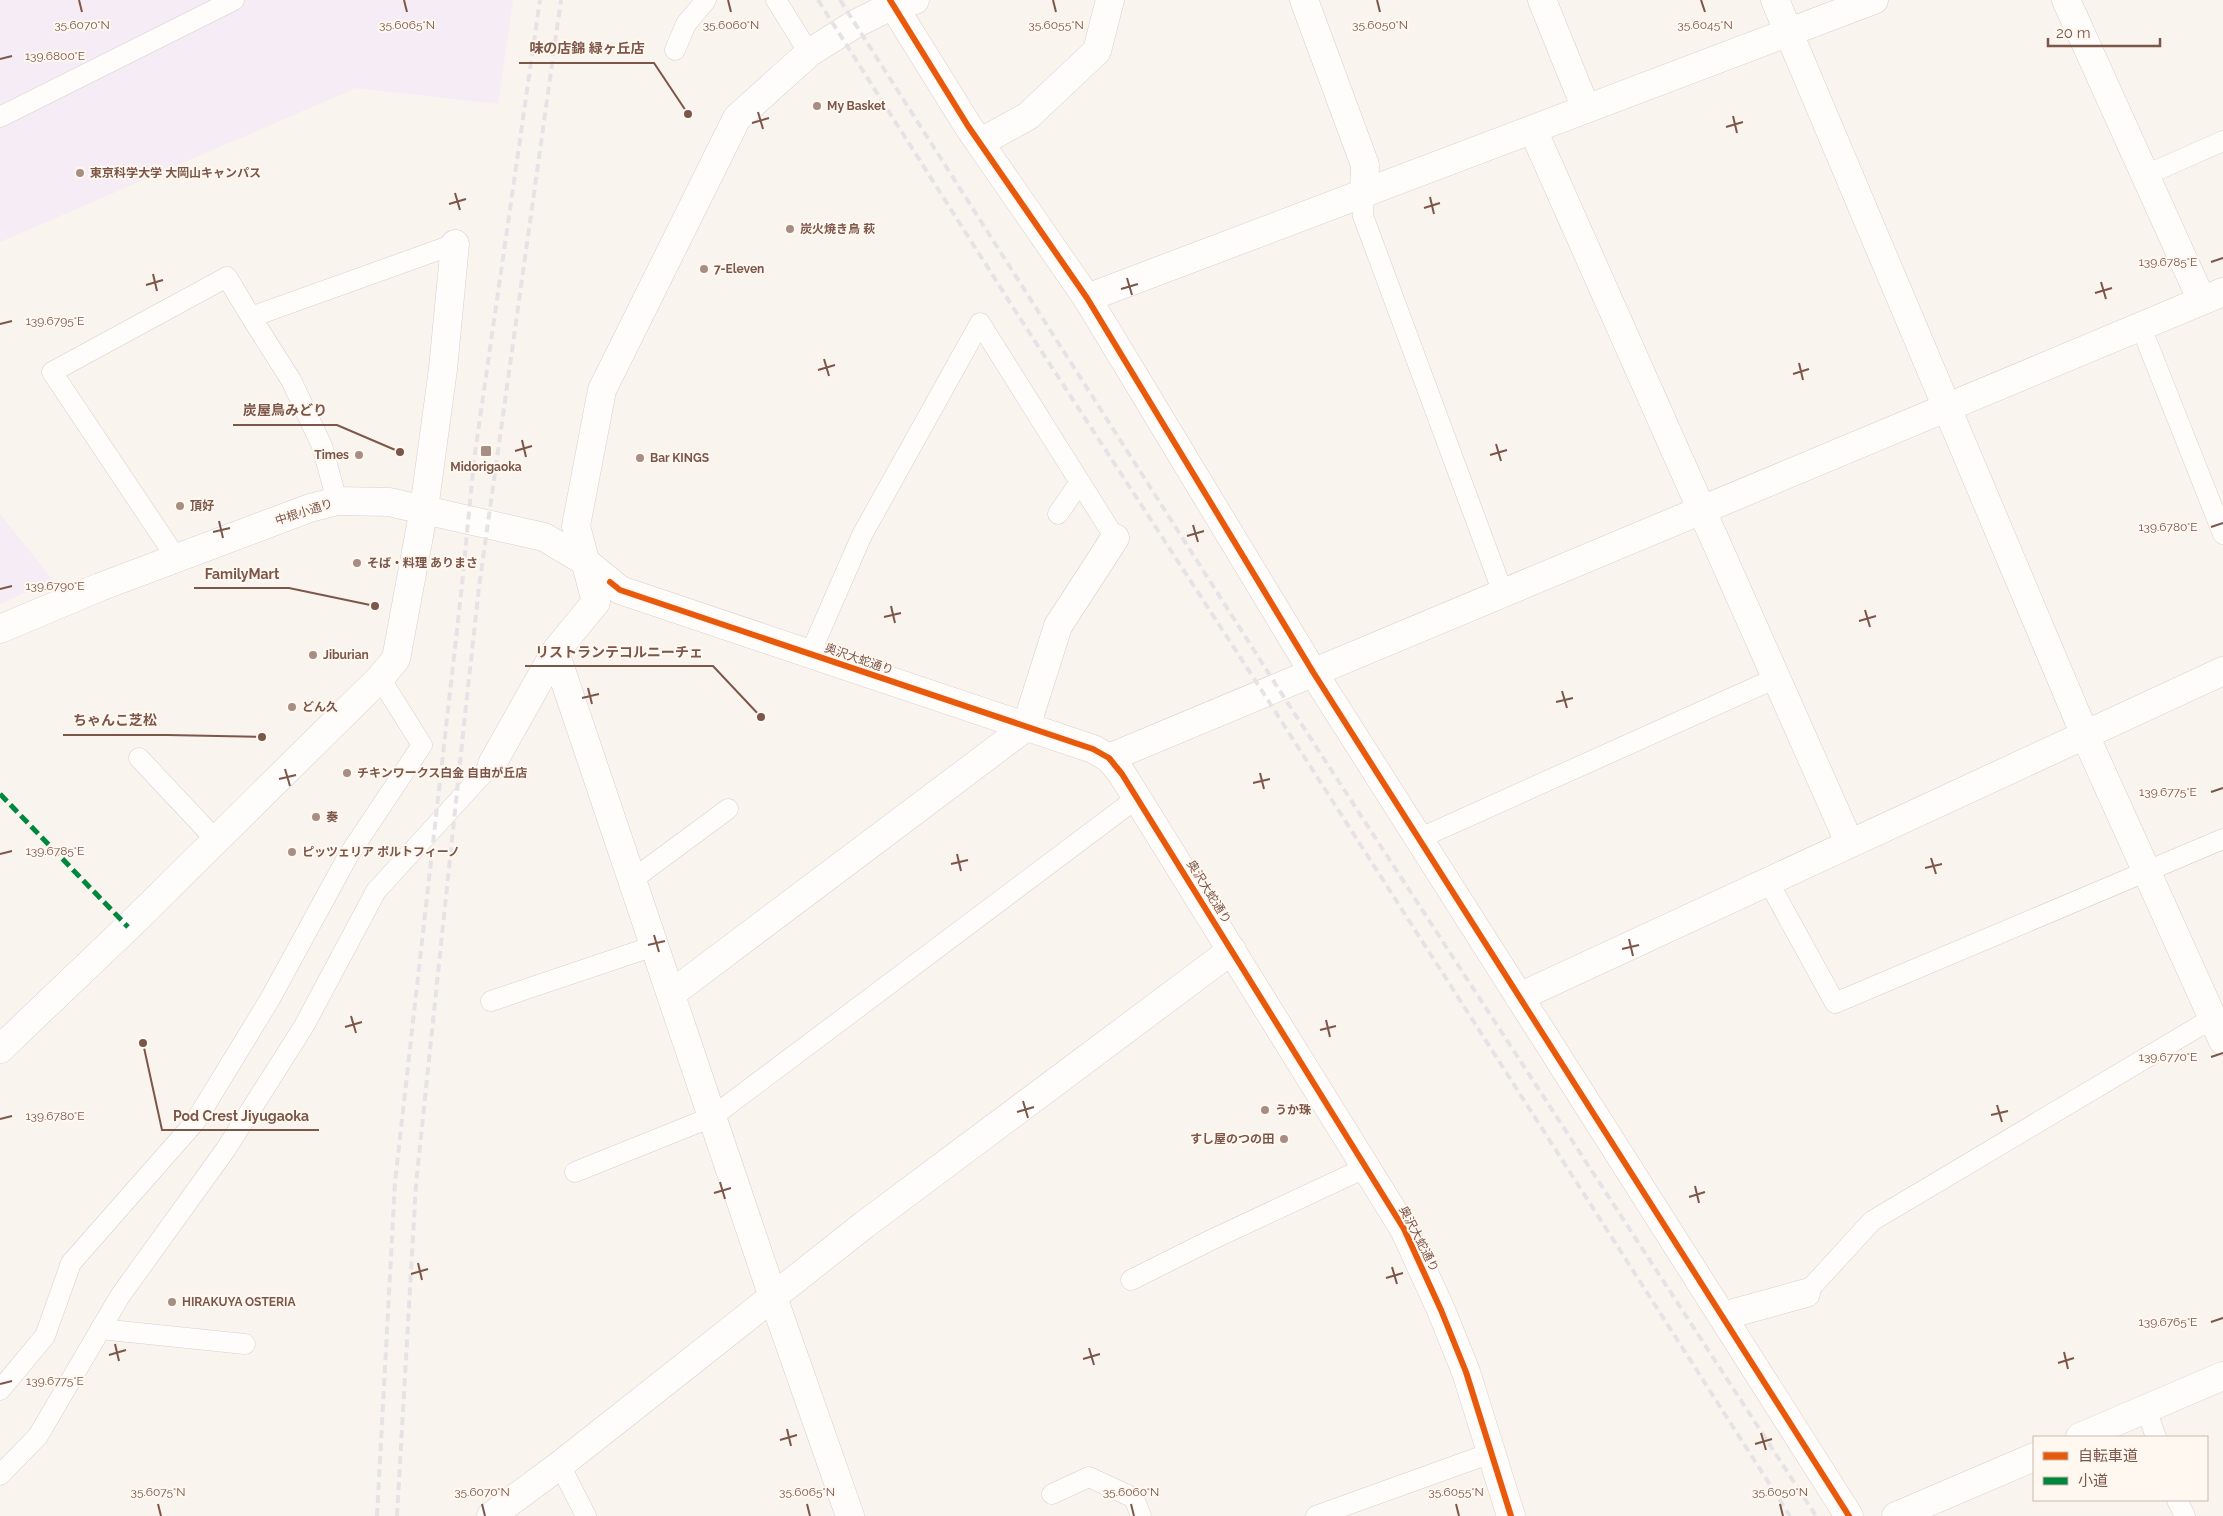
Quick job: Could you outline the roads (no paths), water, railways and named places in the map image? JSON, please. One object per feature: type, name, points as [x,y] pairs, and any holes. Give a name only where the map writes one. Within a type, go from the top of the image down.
[{"type":"street","points":[[981,142],[1028,116],[1097,51],[1110,0]]},
{"type":"street","points":[[1304,0],[1365,165],[1364,194]]},
{"type":"street","points":[[1542,0],[1586,109]]},
{"type":"street","points":[[1774,0],[2085,735],[2218,1030]]},
{"type":"street","points":[[1087,298],[1874,0]]},
{"type":"street","points":[[1109,758],[2212,297],[2146,175],[2066,0]]},
{"type":"street","points":[[492,764],[555,652],[596,602],[576,526],[602,390],[737,118],[809,53],[855,24],[899,2],[968,126],[981,142],[1087,298],[1313,672],[1850,1516]]},
{"type":"street","points":[[1533,130],[1849,842]]},
{"type":"street","points":[[0,1049],[216,840],[380,678],[396,659],[424,509],[443,369],[455,244]]},
{"type":"street","name":"中根小通り","points":[[0,629],[100,587],[310,508],[338,501],[389,502],[544,537],[586,562],[610,582]]},
{"type":"street","points":[[671,994],[1026,727],[1058,626],[1115,538]]},
{"type":"street","name":"奥沢大蛇通り","points":[[610,582],[620,590],[1093,749],[1109,758],[1137,798],[1404,1229],[1441,1310],[1466,1372],[1511,1516]]},
{"type":"street","points":[[555,652],[773,1297],[850,1516]]},
{"type":"street","points":[[1519,997],[1849,842],[2223,671]]},
{"type":"street","points":[[491,1516],[560,1465],[864,1225],[1232,950]]},
{"type":"street","points":[[1723,1316],[1806,1293]]},
{"type":"street","points":[[2082,1436],[2223,1376]]},
{"type":"street","points":[[1896,1516],[2033,1457]]},
{"type":"lane","points":[[0,117],[234,0]]},
{"type":"lane","points":[[674,50],[686,24],[706,0]]},
{"type":"lane","points":[[776,0],[809,53]]},
{"type":"lane","points":[[2146,175],[2223,141]]},
{"type":"lane","points":[[1364,194],[1363,216],[1503,593]]},
{"type":"lane","points":[[251,317],[455,244]]},
{"type":"lane","points":[[177,559],[52,372],[227,277],[291,380],[322,446],[338,501]]},
{"type":"lane","points":[[810,654],[862,535],[980,323],[1115,538]]},
{"type":"lane","points":[[2141,327],[2223,534]]},
{"type":"lane","points":[[1058,514],[1080,482]]},
{"type":"lane","points":[[0,1390],[45,1336],[71,1263],[196,1122],[270,1000],[348,856],[422,745],[380,678]]},
{"type":"lane","points":[[1418,839],[1776,678]]},
{"type":"lane","points":[[140,758],[216,840]]},
{"type":"lane","points":[[0,1475],[38,1436],[120,1296],[226,1149],[304,1026],[376,890],[492,764]]},
{"type":"lane","points":[[575,1172],[712,1117],[1137,798]]},
{"type":"lane","points":[[632,880],[728,809]]},
{"type":"lane","points":[[1768,881],[1835,1003],[2223,839]]},
{"type":"lane","points":[[491,1001],[654,946]]},
{"type":"lane","points":[[1806,1293],[1872,1221],[2218,1030]]},
{"type":"lane","points":[[1131,1280],[1211,1240],[1367,1167]]},
{"type":"lane","points":[[100,1329],[245,1344]]},
{"type":"lane","points":[[2146,1409],[2156,1436]]},
{"type":"lane","points":[[1316,1516],[1491,1454]]},
{"type":"lane","points":[[560,1465],[586,1516]]},
{"type":"lane","points":[[1052,1494],[1089,1477],[1134,1498],[1141,1516]]},
{"type":"lane","points":[[2178,1501],[2185,1516]]},
{"type":"railway","points":[[377,1516],[395,1182],[462,585],[474,460],[540,0]]},
{"type":"railway","points":[[397,1516],[416,1184],[465,715],[479,587],[561,0]]},
{"type":"railway","points":[[818,0],[1016,312],[1264,694],[1790,1516]]},
{"type":"railway","points":[[840,0],[1278,688],[1816,1516]]},
{"type":"place","name":"My Basket","points":[[817,106]]},
{"type":"place","name":"味の店錦 緑ヶ丘店","points":[[688,114]]},
{"type":"place","name":"東京科学大学 大岡山キャンパス","points":[[80,173]]},
{"type":"place","name":"炭火焼き鳥 萩","points":[[790,229]]},
{"type":"place","name":"7-Eleven","points":[[704,269]]},
{"type":"place","name":"Midorigaoka","points":[[486,451]]},
{"type":"place","name":"炭屋鳥みどり","points":[[400,452]]},
{"type":"place","name":"Times","points":[[359,455]]},
{"type":"place","name":"Bar KINGS","points":[[640,458]]},
{"type":"place","name":"頂好","points":[[180,506]]},
{"type":"place","name":"そば・料理 ありまさ","points":[[357,563]]},
{"type":"place","name":"FamilyMart","points":[[375,606]]},
{"type":"place","name":"Jiburian","points":[[313,655]]},
{"type":"place","name":"どん久","points":[[292,707]]},
{"type":"place","name":"リストランテコルニーチェ","points":[[761,717]]},
{"type":"place","name":"ちゃんこ芝松","points":[[262,737]]},
{"type":"place","name":"チキンワークス白金 自由が丘店","points":[[347,773]]},
{"type":"place","name":"奏","points":[[316,817]]},
{"type":"place","name":"ピッツェリア ポルトフィーノ","points":[[292,852]]},
{"type":"place","name":"Pod Crest Jiyugaoka","points":[[143,1043]]},
{"type":"place","name":"うか珠","points":[[1265,1110]]},
{"type":"place","name":"すし屋のつの田","points":[[1284,1139]]},
{"type":"place","name":"HIRAKUYA OSTERIA","points":[[172,1302]]}]
